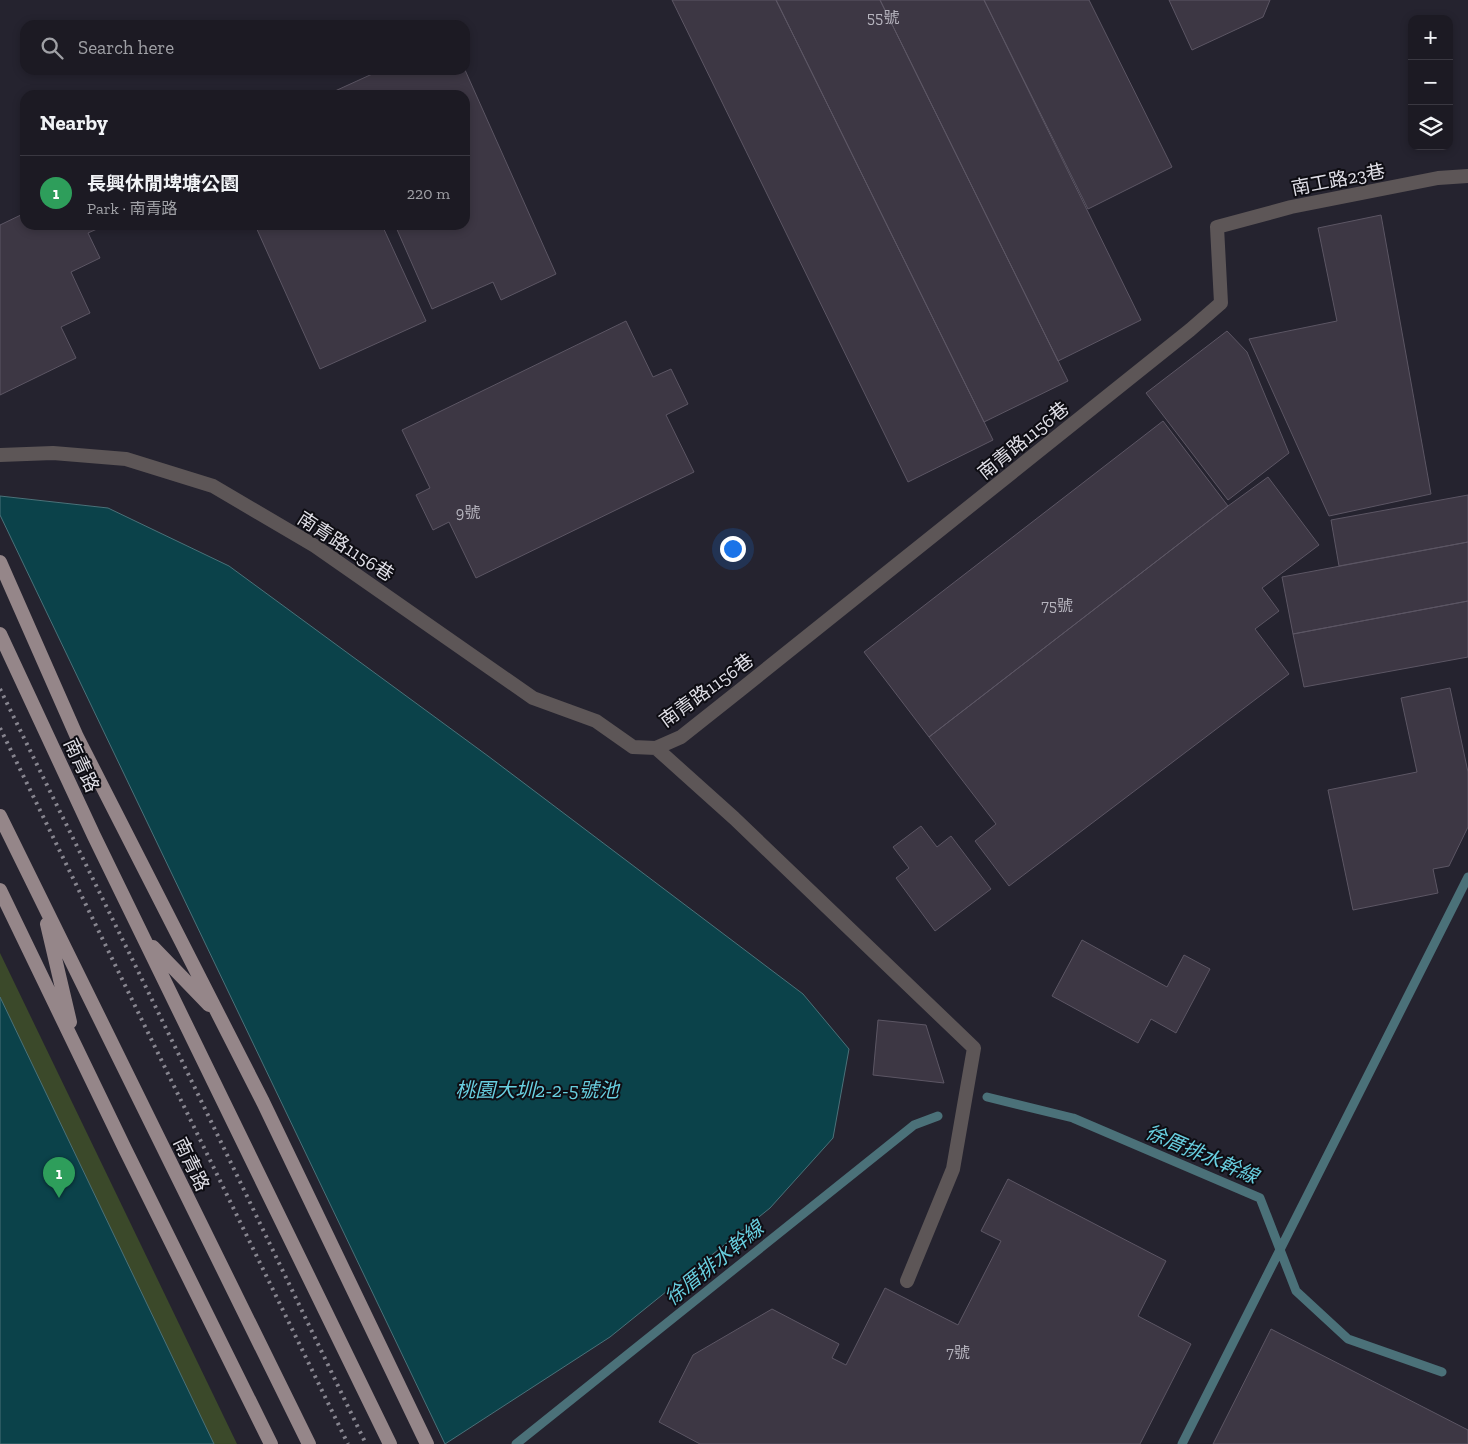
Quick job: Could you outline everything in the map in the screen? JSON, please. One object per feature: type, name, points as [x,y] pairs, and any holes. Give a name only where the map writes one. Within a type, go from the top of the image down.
[{"type":"main road","points":[[0,562],[77,737],[263,1102],[427,1444]]},
{"type":"main road","name":"南青路","points":[[0,634],[94,836],[390,1444]]},
{"type":"main road","name":"南青路","points":[[0,816],[309,1444]]},
{"type":"main road","points":[[0,890],[271,1444]]},
{"type":"main road","name":"南青路","points":[[42,901],[75,1046]]},
{"type":"main road","name":"南青路","points":[[145,939],[219,1015]]},
{"type":"street","name":"南工路23巷","points":[[1217,227],[1291,207],[1438,178],[1468,176]]},
{"type":"street","name":"南青路1156巷","points":[[0,455],[53,453],[126,459],[213,486],[315,546],[533,698],[596,721],[633,747],[656,748],[681,737],[1221,303],[1217,227]]},
{"type":"street","points":[[656,748],[734,818],[974,1048],[953,1169],[907,1281]]},
{"type":"green space","points":[[0,953],[237,1444],[0,1444]]},
{"type":"water","name":"桃園大圳2-2-5號池","points":[[0,496],[108,508],[229,566],[488,756],[803,994],[849,1049],[833,1138],[770,1208],[610,1337],[445,1444],[0,515]]},
{"type":"water","points":[[0,997],[214,1444],[0,1444]]},
{"type":"building","points":[[672,0],[776,0],[993,440],[908,482]]},
{"type":"building","points":[[776,0],[880,0],[1068,381],[984,422]]},
{"type":"building","points":[[880,0],[984,0],[1141,320],[1058,361]]},
{"type":"building","points":[[984,0],[1089,0],[1172,167],[1088,209]]},
{"type":"building","points":[[1169,0],[1270,0],[1263,17],[1192,50]]},
{"type":"building","points":[[370,75],[467,75],[556,274],[501,300],[493,282],[432,309],[397,230],[470,230],[470,90],[337,90]]},
{"type":"building","points":[[20,215],[20,230],[95,230],[88,233],[100,258],[71,272],[90,313],[61,327],[76,358],[0,395],[0,225]]},
{"type":"building","points":[[1381,215],[1431,494],[1329,516],[1249,339],[1337,321],[1318,228]]},
{"type":"building","points":[[257,230],[384,230],[426,321],[320,369]]},
{"type":"building","points":[[626,321],[653,377],[671,369],[688,404],[666,415],[694,472],[476,578],[449,522],[433,530],[416,495],[430,488],[402,430]]},
{"type":"building","points":[[1227,331],[1247,352],[1289,453],[1228,500],[1146,393]]},
{"type":"building","points":[[1163,421],[1228,506],[929,737],[864,652]]},
{"type":"building","points":[[1268,477],[1319,545],[1262,588],[1279,611],[1255,629],[1289,674],[1009,886],[975,841],[996,824],[929,737]]},
{"type":"building","points":[[1468,495],[1468,542],[1339,566],[1331,520]]},
{"type":"building","points":[[1468,542],[1468,601],[1293,634],[1282,577]]},
{"type":"building","points":[[1468,601],[1468,657],[1304,687],[1293,634]]},
{"type":"building","points":[[1450,688],[1468,772],[1468,827],[1449,866],[1433,869],[1438,893],[1353,910],[1328,790],[1417,772],[1401,698]]},
{"type":"building","points":[[921,826],[937,847],[951,836],[991,889],[935,931],[896,878],[909,868],[893,847]]},
{"type":"building","points":[[1082,940],[1167,987],[1184,955],[1210,969],[1176,1033],[1151,1019],[1138,1043],[1052,996]]},
{"type":"building","points":[[878,1020],[926,1025],[944,1083],[873,1075]]},
{"type":"building","points":[[1008,1179],[1166,1261],[1138,1316],[1191,1344],[1140,1444],[700,1444],[659,1422],[693,1355],[772,1309],[839,1344],[832,1358],[846,1365],[885,1288],[958,1325],[1001,1241],[981,1231]]},
{"type":"building","points":[[1271,1329],[1468,1430],[1468,1444],[1213,1444]]},
{"type":"waterway","points":[[1182,1444],[1468,877]]},
{"type":"waterway","name":"徐厝排水幹線","points":[[987,1097],[1073,1118],[1260,1198],[1296,1291],[1348,1339],[1442,1372]]},
{"type":"waterway","name":"徐厝排水幹線","points":[[516,1444],[914,1125],[938,1116]]},
{"type":"railway","points":[[0,689],[366,1444]]},
{"type":"railway","points":[[0,728],[348,1444]]},
{"type":"place","name":"長興休閒埤塘公園","points":[[59,1198]]}]
